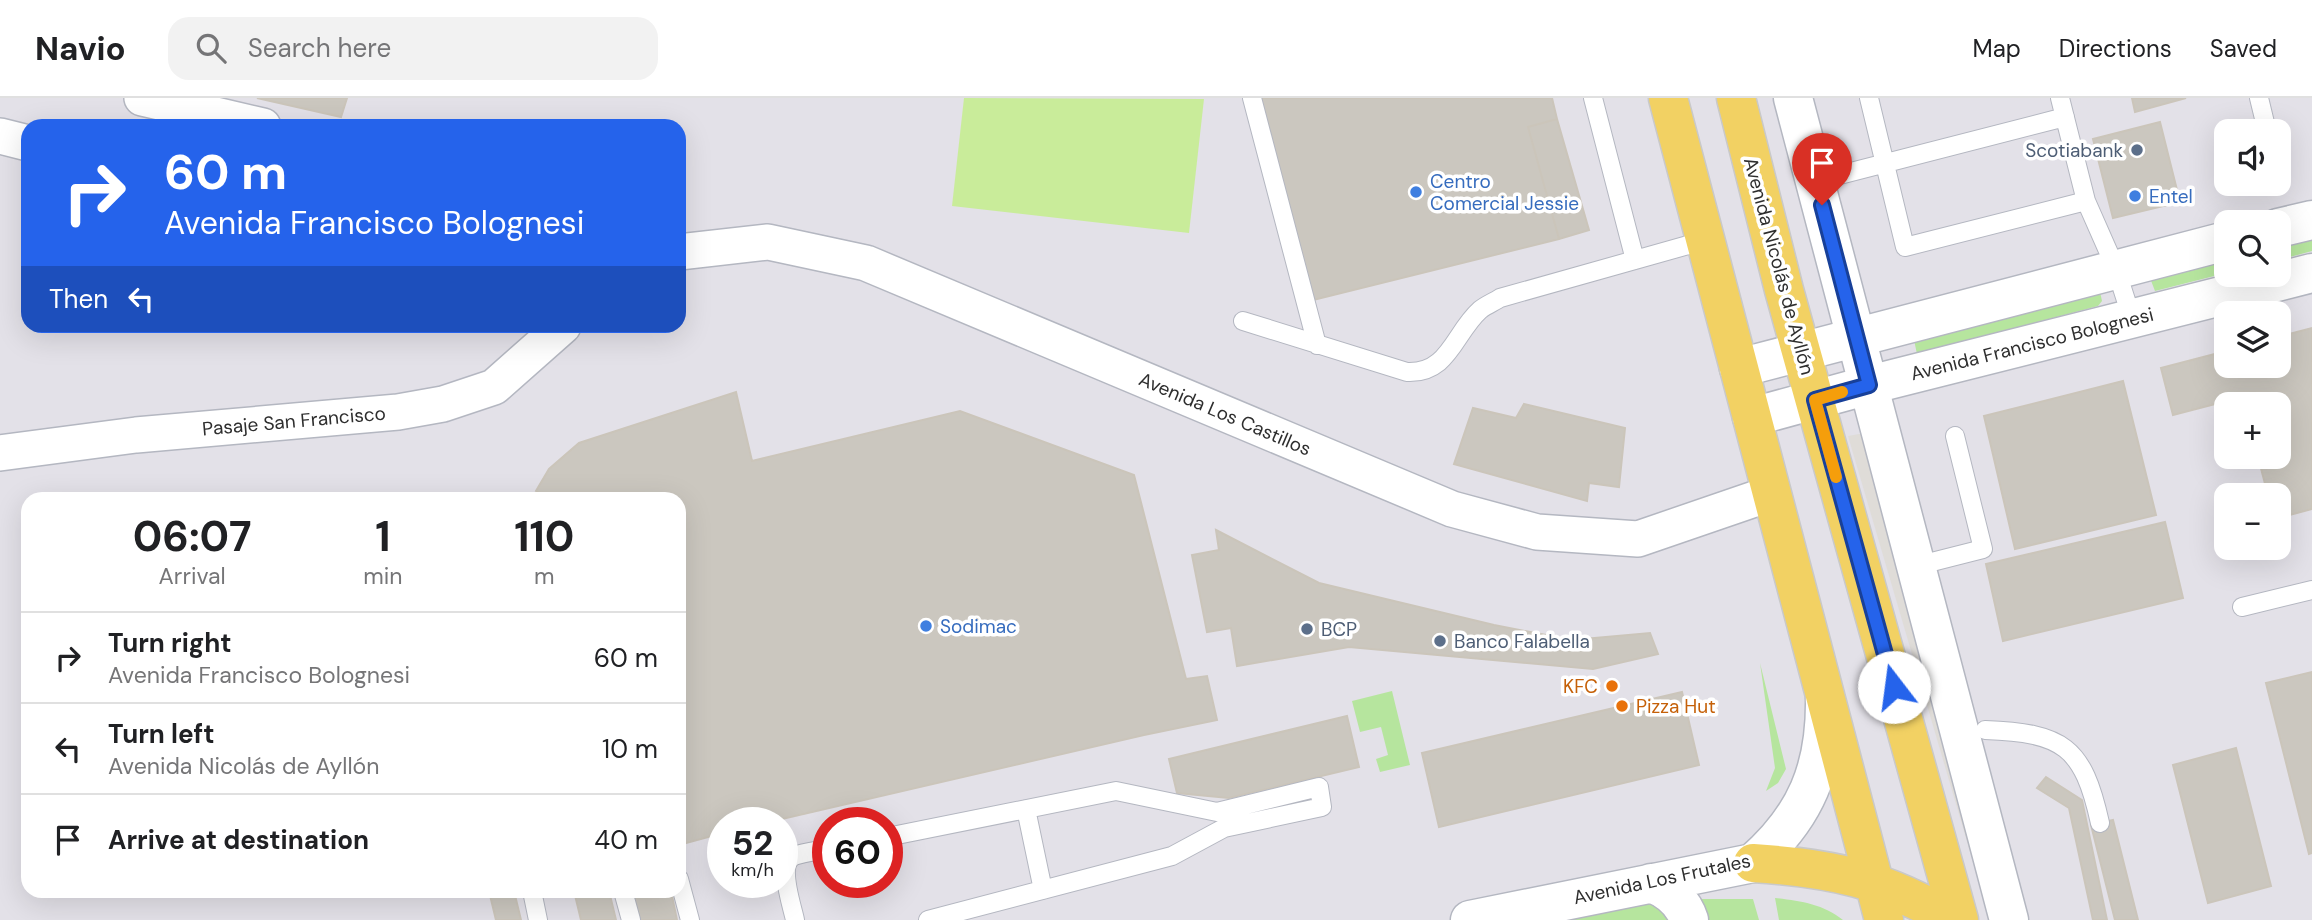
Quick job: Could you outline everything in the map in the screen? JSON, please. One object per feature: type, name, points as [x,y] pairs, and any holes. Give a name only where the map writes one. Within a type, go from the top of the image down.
[{"type":"main road","points":[[1668,98],[1884,920]]},
{"type":"main road","name":"Avenida Nicolás de Ayllón","points":[[1735,98],[1815,400],[1959,920]]},
{"type":"main road","points":[[1793,98],[2009,920]]},
{"type":"main road","points":[[2291,225],[2312,220]]},
{"type":"main road","points":[[1739,368],[2214,244]]},
{"type":"main road","name":"Avenida Francisco Bolognesi","points":[[1752,417],[2312,273]]},
{"type":"main road","name":"Avenida Los Frutales","points":[[1470,920],[1552,910],[1651,883],[1753,863],[1787,830],[1807,798],[1820,749],[1825,696]]},
{"type":"main road","points":[[1753,863],[1813,867],[1874,882],[1917,900],[1952,920]]},
{"type":"main road","points":[[1651,883],[1666,889],[1678,900],[1689,920]]},
{"type":"street","points":[[142,98],[196,118]]},
{"type":"street","points":[[0,136],[21,141]]},
{"type":"street","name":"Avenida Los Castillos","points":[[686,250],[768,242],[866,263],[1452,509],[1537,532],[1638,539],[1772,494]]},
{"type":"street","name":"Pasaje San Francisco","points":[[0,453],[136,435],[398,412],[443,404],[494,387],[554,333]]},
{"type":"lane","points":[[1252,98],[1317,345]]},
{"type":"lane","points":[[1593,98],[1635,260]]},
{"type":"lane","points":[[1869,98],[1905,247],[2086,201]]},
{"type":"lane","points":[[2060,98],[2086,201],[2116,269],[2132,319]]},
{"type":"lane","points":[[2259,98],[2264,119]]},
{"type":"lane","points":[[1815,181],[2065,117]]},
{"type":"lane","points":[[1243,321],[1407,372],[1425,371],[1439,362],[1480,310],[1500,298],[1706,240]]},
{"type":"lane","points":[[1916,566],[1983,549],[1955,436]]},
{"type":"lane","points":[[2242,607],[2312,590]]},
{"type":"lane","points":[[1985,730],[2019,731],[2045,736],[2064,746],[2083,767],[2100,823]]},
{"type":"lane","points":[[903,834],[1116,791],[1217,812],[1319,788],[1322,807],[1224,828],[1172,856],[928,920]]},
{"type":"lane","points":[[1026,809],[1043,890]]},
{"type":"lane","points":[[795,920],[785,870],[788,860],[812,852]]},
{"type":"lane","points":[[533,898],[538,920]]},
{"type":"lane","points":[[625,898],[631,920]]},
{"type":"lane","points":[[684,898],[690,920]]},
{"type":"shaded area","points":[[0,98],[2312,98],[2312,920],[0,920]]},
{"type":"shaded area","points":[[1870,432],[1990,920],[1848,436]]},
{"type":"green space","points":[[964,98],[1204,99],[1189,233],[952,206]]},
{"type":"green space","points":[[2312,233],[2312,251],[2291,257],[2291,239]]},
{"type":"green space","points":[[2214,260],[2214,276],[2155,291],[2150,278]]},
{"type":"green space","points":[[2100,292],[2102,301],[2098,306],[1917,354],[1914,340]]},
{"type":"green space","points":[[1760,663],[1786,769],[1778,783],[1766,791],[1775,768]]},
{"type":"green space","points":[[1392,691],[1410,765],[1380,772],[1376,759],[1388,755],[1381,727],[1360,732],[1352,701]]},
{"type":"green space","points":[[1775,898],[1819,907],[1843,920],[1779,920]]},
{"type":"green space","points":[[1645,899],[1660,905],[1671,920],[1562,920]]},
{"type":"green space","points":[[1698,899],[1753,899],[1759,920],[1706,920]]},
{"type":"building","points":[[257,98],[347,98],[341,117]]},
{"type":"building","name":"Centro Comercial Jessie","points":[[1261,98],[1552,98],[1557,119],[1528,127],[1559,239],[1313,300]]},
{"type":"building","points":[[2132,98],[2186,98],[2135,112]]},
{"type":"building","points":[[1557,119],[1589,230],[1559,239],[1528,127]]},
{"type":"building","points":[[2160,122],[2180,202],[2113,218],[2093,139]]},
{"type":"building","points":[[2312,328],[2312,509],[2291,515],[2291,483],[2265,483],[2261,469],[2291,469],[2291,392],[2214,392],[2214,404],[2173,415],[2161,368],[2214,354],[2214,378],[2291,378],[2291,334]]},
{"type":"building","points":[[2123,381],[2156,515],[2015,549],[1984,416]]},
{"type":"building","name":"Sodimac","points":[[736,392],[752,461],[960,411],[1134,475],[1186,679],[1207,676],[1217,720],[834,807],[812,807],[812,812],[798,815],[798,807],[707,807],[707,837],[686,843],[686,492],[538,492],[549,469],[579,443]]},
{"type":"building","points":[[1524,404],[1625,428],[1619,487],[1589,483],[1587,501],[1454,464],[1473,408],[1516,418]]},
{"type":"building","points":[[2165,522],[2183,598],[2003,641],[1986,564]]},
{"type":"building","points":[[1216,530],[1319,583],[1494,625],[1572,640],[1650,633],[1658,654],[1593,669],[1349,647],[1237,666],[1231,628],[1207,632],[1192,555],[1219,550]]},
{"type":"building","points":[[2312,672],[2312,853],[2309,854],[2266,683]]},
{"type":"building","points":[[1682,692],[1699,765],[1439,827],[1422,753]]},
{"type":"building","points":[[1347,716],[1359,767],[1229,798],[1177,793],[1169,759]]},
{"type":"building","points":[[2236,748],[2271,886],[2208,903],[2173,765]]},
{"type":"building","points":[[2046,777],[2082,800],[2107,920],[2093,920],[2069,808],[2037,788]]},
{"type":"building","points":[[2113,820],[2138,920],[2115,920],[2091,825]]},
{"type":"building","points":[[491,898],[516,898],[521,920],[496,920]]},
{"type":"building","points":[[576,898],[611,898],[616,920],[581,920]]},
{"type":"building","points":[[634,898],[672,898],[677,920],[639,920]]},
{"type":"slow traffic","points":[[1836,477],[1815,400],[1842,392]]},
{"type":"place","name":"Scotiabank","points":[[2137,150]]},
{"type":"place","name":"Centro Comercial Jessie","points":[[1416,192]]},
{"type":"place","name":"Entel","points":[[2135,196]]},
{"type":"place","name":"Sodimac","points":[[926,626]]},
{"type":"place","name":"BCP","points":[[1307,629]]},
{"type":"place","name":"Banco Falabella","points":[[1440,641]]},
{"type":"place","name":"KFC","points":[[1612,686]]},
{"type":"place","name":"Pizza Hut","points":[[1622,706]]},
{"type":"route","points":[[1822,205],[1869,385],[1815,400],[1894,687]]}]
